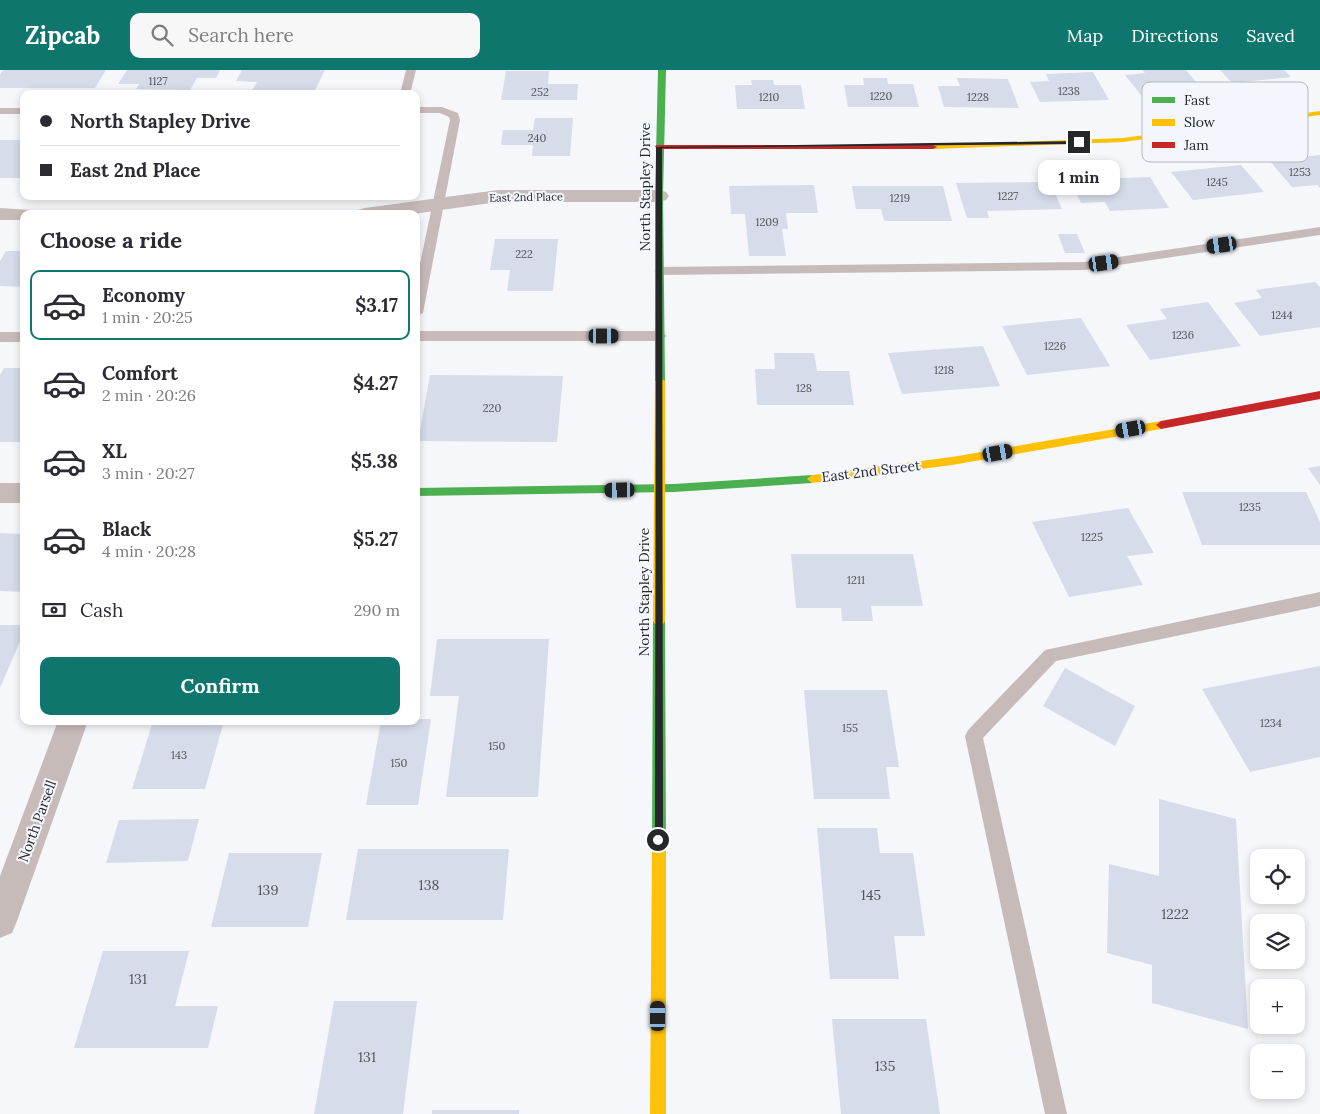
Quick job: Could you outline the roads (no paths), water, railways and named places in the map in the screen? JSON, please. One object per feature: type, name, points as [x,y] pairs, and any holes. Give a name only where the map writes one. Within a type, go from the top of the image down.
[{"type":"street","name":"North Stapley Drive","points":[[658,1114],[659,147],[662,70]]},
{"type":"street","points":[[659,147],[1031,145],[1142,138]]},
{"type":"street","name":"East 2nd Place","points":[[392,210],[498,196],[659,196]]},
{"type":"street","points":[[0,214],[20,214]]},
{"type":"street","name":"East 2nd Street","points":[[420,492],[660,490],[827,477],[942,463],[1320,396]]},
{"type":"street","points":[[0,493],[20,493]]},
{"type":"street","name":"North Parsell","points":[[0,921],[73,725]]},
{"type":"lane","points":[[406,90],[411,70]]},
{"type":"lane","points":[[0,110],[20,110]]},
{"type":"lane","points":[[420,110],[442,110],[454,115],[440,203],[420,295]]},
{"type":"lane","points":[[660,271],[1085,266],[1320,231]]},
{"type":"lane","points":[[0,337],[20,336]]},
{"type":"lane","points":[[420,336],[660,336]]},
{"type":"lane","points":[[1056,1114],[974,736],[1051,655],[1320,599]]}]
